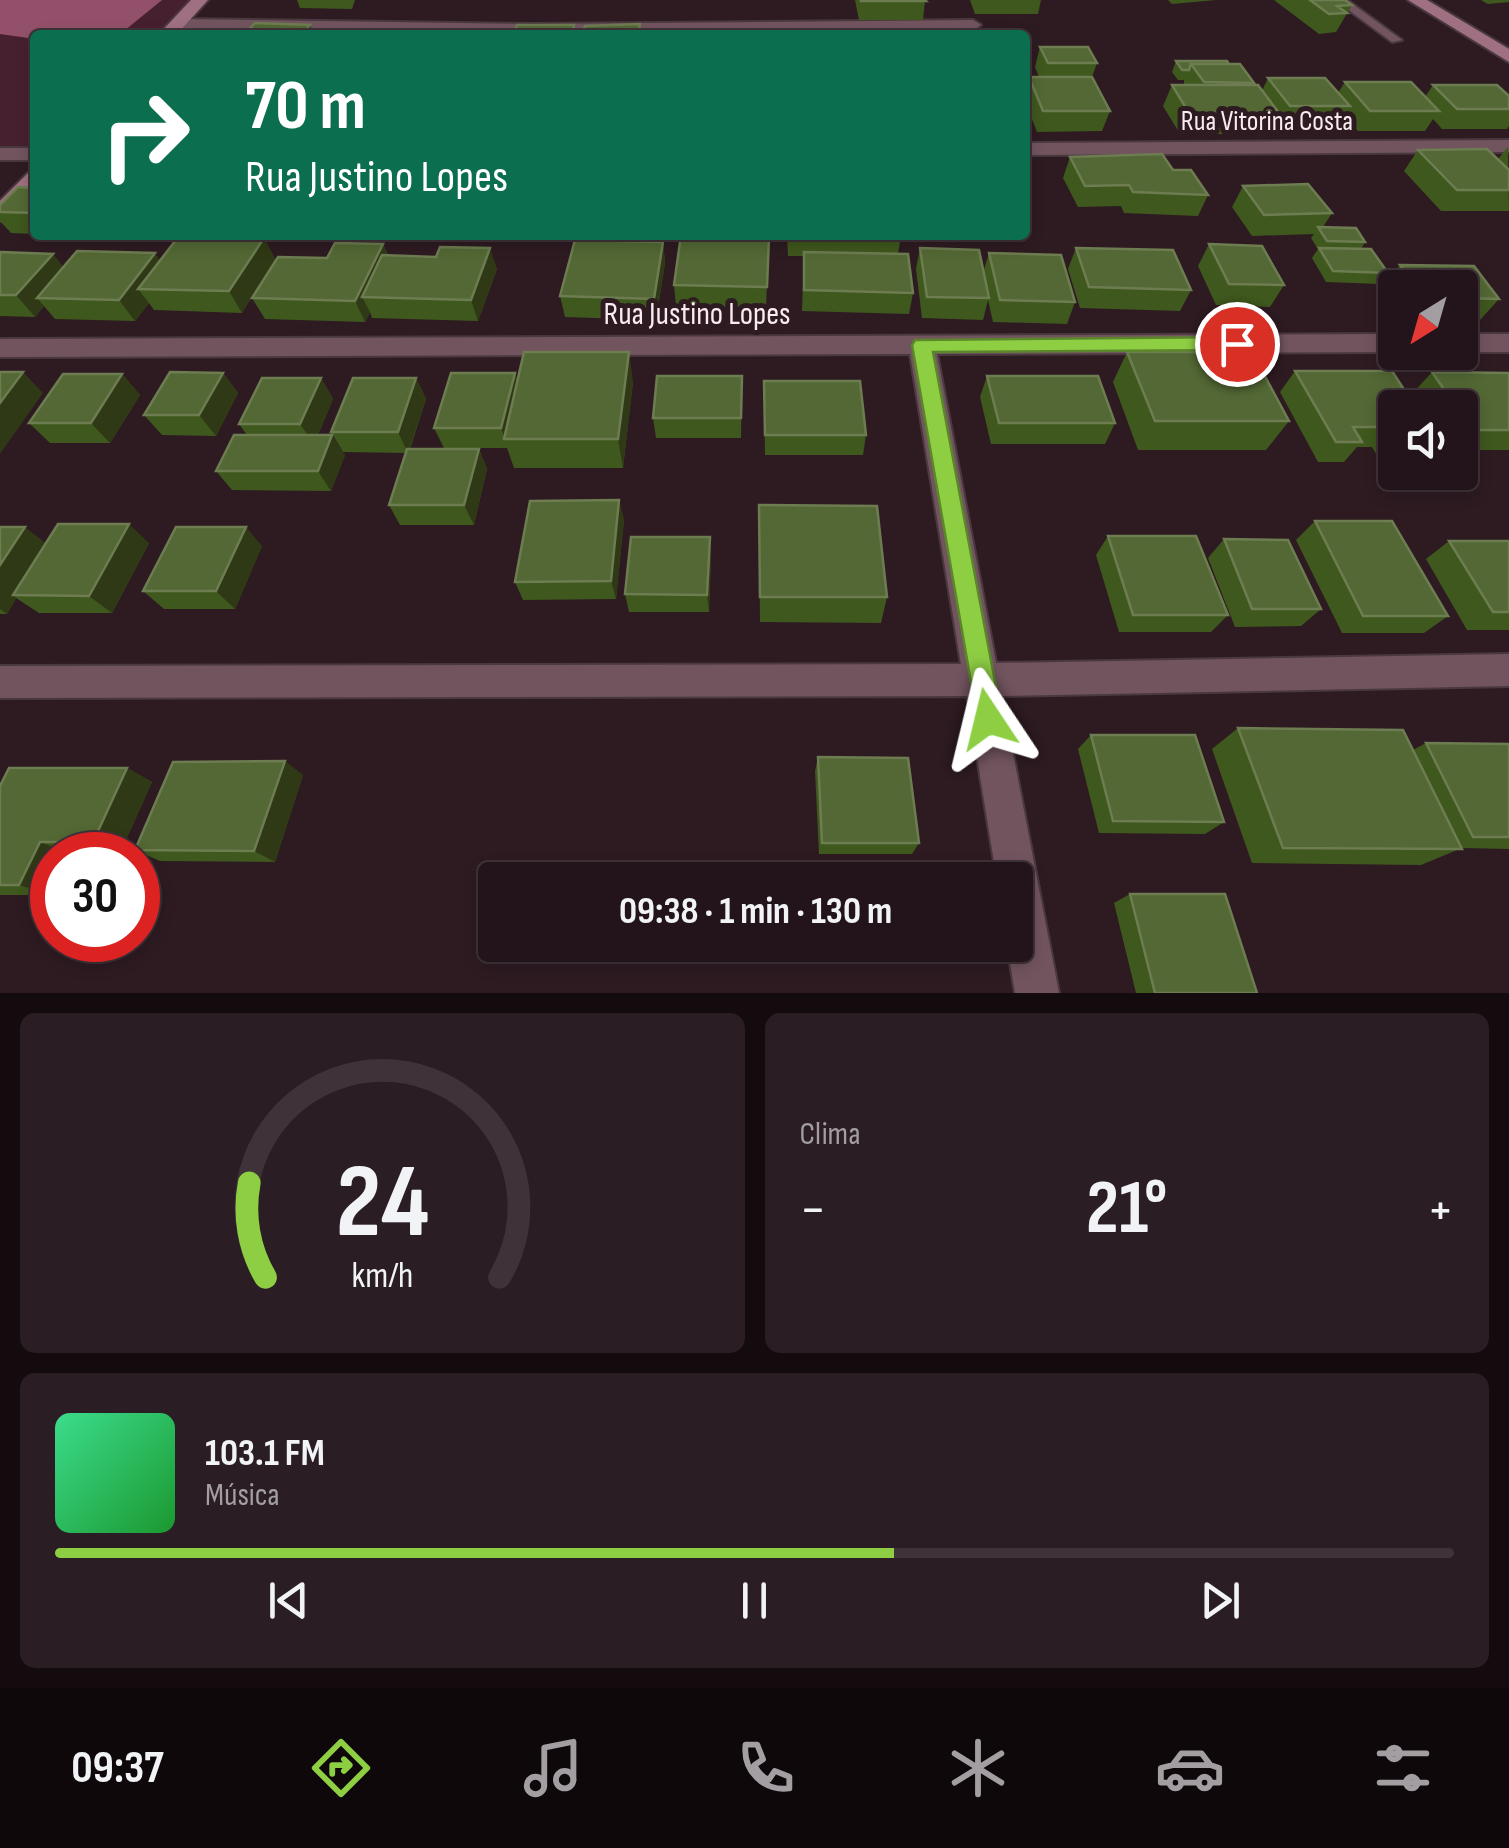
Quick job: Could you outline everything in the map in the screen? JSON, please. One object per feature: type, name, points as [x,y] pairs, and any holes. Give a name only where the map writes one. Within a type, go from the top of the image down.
[{"type":"street","points":[[172,29],[200,0]]},
{"type":"street","points":[[1416,0],[1509,58]]},
{"type":"street","points":[[172,29],[974,25]]},
{"type":"street","name":"Rua Vitorina Costa","points":[[1030,149],[1509,146]]},
{"type":"street","points":[[0,154],[30,154]]},
{"type":"street","points":[[0,214],[30,182]]},
{"type":"street","name":"Rua Justino Lopes","points":[[0,348],[1378,343]]},
{"type":"street","points":[[1478,343],[1509,343]]},
{"type":"street","points":[[922,345],[1037,993]]},
{"type":"street","points":[[0,682],[982,680],[1509,670]]},
{"type":"lane","points":[[1340,0],[1396,40]]},
{"type":"shaded area","points":[[0,0],[200,0],[172,30],[30,30],[30,154],[0,154]]},
{"type":"shaded area","points":[[0,0],[162,0],[125,30],[30,30],[30,38],[0,34]]},
{"type":"building","points":[[925,0],[926,1],[861,1]]},
{"type":"building","points":[[1310,0],[1345,0],[1352,5],[1337,6],[1347,13],[1329,14]]},
{"type":"building","points":[[255,23],[310,25],[306,30],[249,30]]},
{"type":"building","points":[[640,24],[639,30],[584,30],[585,26]]},
{"type":"building","points":[[517,25],[574,25],[572,30],[515,30]]},
{"type":"building","points":[[1040,47],[1088,47],[1097,63],[1048,63]]},
{"type":"building","points":[[1176,61],[1229,64],[1191,64],[1189,70],[1182,70]]},
{"type":"building","points":[[1191,64],[1240,64],[1254,83],[1204,82]]},
{"type":"building","points":[[1030,77],[1092,77],[1110,111],[1043,111]]},
{"type":"building","points":[[1268,78],[1325,78],[1350,106],[1290,106]]},
{"type":"building","points":[[1345,82],[1411,82],[1439,111],[1370,111]]},
{"type":"building","points":[[1172,85],[1258,85],[1279,113],[1189,113]]},
{"type":"building","points":[[1433,85],[1497,85],[1509,96],[1509,109],[1457,109]]},
{"type":"building","points":[[1487,149],[1509,170],[1509,190],[1457,190],[1418,150]]},
{"type":"building","points":[[1162,154],[1173,170],[1191,170],[1208,195],[1133,192],[1129,185],[1085,186],[1070,157]]},
{"type":"building","points":[[1308,184],[1332,213],[1264,215],[1243,186]]},
{"type":"building","points":[[18,187],[30,188],[30,213],[0,212],[0,205]]},
{"type":"building","points":[[1318,227],[1356,228],[1365,242],[1327,241]]},
{"type":"building","points":[[176,240],[263,240],[229,291],[138,289]]},
{"type":"building","points":[[575,240],[663,242],[654,299],[560,296]]},
{"type":"building","points":[[680,240],[769,240],[767,287],[674,285]]},
{"type":"building","points":[[335,243],[383,244],[355,301],[252,298],[278,257],[327,258]]},
{"type":"building","points":[[1209,244],[1262,246],[1284,285],[1229,284]]},
{"type":"building","points":[[440,247],[490,248],[471,300],[362,297],[382,255],[436,257]]},
{"type":"building","points":[[920,248],[979,250],[989,298],[927,297]]},
{"type":"building","points":[[1076,248],[1173,250],[1191,290],[1089,287]]},
{"type":"building","points":[[1319,248],[1371,249],[1386,270],[1378,273],[1333,271]]},
{"type":"building","points":[[77,251],[155,253],[119,300],[37,298]]},
{"type":"building","points":[[0,252],[53,254],[16,295],[0,295]]},
{"type":"building","points":[[804,252],[908,254],[913,293],[804,290]]},
{"type":"building","points":[[989,253],[1061,255],[1075,302],[1000,300]]},
{"type":"building","points":[[1400,265],[1474,266],[1477,270],[1404,270]]},
{"type":"building","points":[[1478,271],[1499,299],[1478,298]]},
{"type":"building","points":[[524,352],[629,352],[618,439],[504,439]]},
{"type":"building","points":[[1127,352],[1252,352],[1289,421],[1155,421]]},
{"type":"building","points":[[1295,371],[1392,371],[1404,390],[1378,390],[1378,427],[1353,427],[1362,442],[1336,442]]},
{"type":"building","points":[[0,372],[23,372],[0,403]]},
{"type":"building","points":[[170,372],[223,373],[199,415],[144,415]]},
{"type":"building","points":[[1432,372],[1509,373],[1509,430],[1478,430],[1478,390],[1444,390]]},
{"type":"building","points":[[451,373],[515,373],[501,428],[434,428]]},
{"type":"building","points":[[63,374],[122,374],[91,423],[29,423]]},
{"type":"building","points":[[657,376],[742,376],[741,418],[653,418]]},
{"type":"building","points":[[987,376],[1098,376],[1115,423],[999,423]]},
{"type":"building","points":[[262,378],[321,378],[300,424],[239,424]]},
{"type":"building","points":[[353,378],[416,378],[398,432],[331,432]]},
{"type":"building","points":[[764,381],[860,381],[866,435],[765,435]]},
{"type":"building","points":[[234,435],[332,435],[318,471],[216,471]]},
{"type":"building","points":[[407,449],[479,449],[464,505],[389,505]]},
{"type":"building","points":[[619,500],[611,581],[515,582],[530,501]]},
{"type":"building","points":[[759,505],[877,506],[887,597],[760,597]]},
{"type":"building","points":[[1315,521],[1392,521],[1448,616],[1363,616]]},
{"type":"building","points":[[58,524],[129,524],[89,596],[13,595]]},
{"type":"building","points":[[0,527],[25,527],[0,565]]},
{"type":"building","points":[[176,527],[246,527],[216,591],[143,591]]},
{"type":"building","points":[[1108,536],[1196,536],[1228,615],[1133,615]]},
{"type":"building","points":[[631,537],[710,537],[707,595],[625,594]]},
{"type":"building","points":[[1224,539],[1288,540],[1321,609],[1252,609]]},
{"type":"building","points":[[1449,541],[1509,541],[1509,612],[1493,612]]},
{"type":"building","points":[[1238,728],[1403,730],[1462,849],[1283,848]]},
{"type":"building","points":[[1091,735],[1195,735],[1224,822],[1113,821]]},
{"type":"building","points":[[1426,743],[1509,744],[1509,837],[1473,837]]},
{"type":"building","points":[[818,757],[908,758],[919,843],[822,843]]},
{"type":"building","points":[[285,761],[254,851],[160,850],[160,832],[143,832],[173,762]]},
{"type":"building","points":[[9,768],[127,768],[98,832],[30,832],[30,862],[19,885],[0,885],[0,786]]},
{"type":"building","points":[[1130,894],[1225,894],[1257,993],[1155,993]]},
{"type":"route","points":[[988,719],[922,345],[1237,344]]}]
